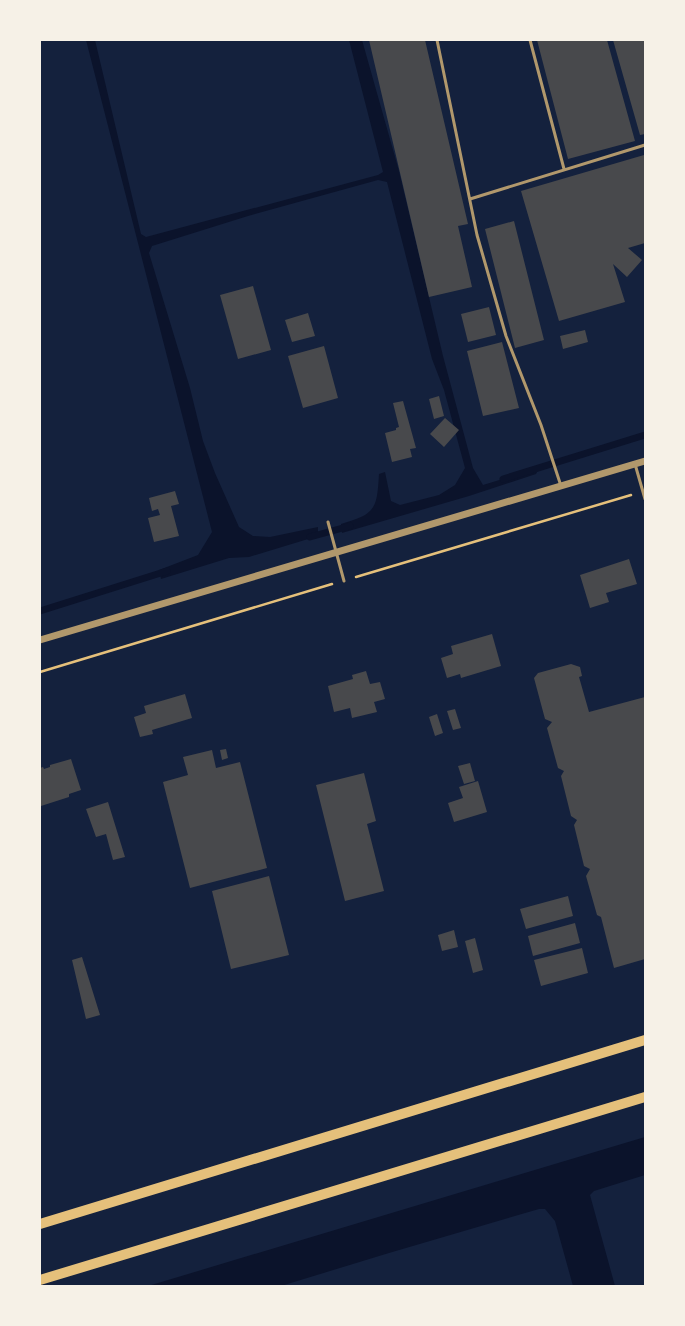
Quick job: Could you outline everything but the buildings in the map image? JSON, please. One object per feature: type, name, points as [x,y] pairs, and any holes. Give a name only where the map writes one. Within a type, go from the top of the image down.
[{"type":"main road","points":[[40,1224],[645,1040]]},
{"type":"main road","points":[[40,1280],[645,1097]]},
{"type":"street","points":[[40,640],[645,461]]},
{"type":"lane","points":[[437,40],[477,235],[506,336],[561,486]]},
{"type":"lane","points":[[530,40],[564,169]]},
{"type":"lane","points":[[470,199],[645,145]]},
{"type":"lane","points":[[635,464],[645,499]]},
{"type":"lane","points":[[328,522],[344,581]]},
{"type":"water","points":[[86,40],[95,40],[141,234],[146,237],[378,175],[383,172],[349,40],[362,40],[399,171],[443,356],[473,468],[483,485],[539,468],[536,474],[469,496],[342,533],[341,524],[361,517],[372,509],[377,496],[379,474],[385,472],[391,501],[400,505],[439,495],[455,485],[465,468],[444,390],[432,359],[387,182],[378,180],[248,216],[152,246],[149,253],[190,388],[203,441],[215,473],[239,527],[253,536],[270,537],[318,527],[318,536],[249,557],[229,558],[161,579],[159,570],[198,555],[212,532]]},
{"type":"water","points":[[645,1137],[645,1175],[594,1191],[590,1195],[615,1286],[573,1286],[555,1221],[545,1209],[539,1209],[281,1286],[148,1286]]},
{"type":"waterway","points":[[503,479],[645,435]]},
{"type":"waterway","points":[[310,537],[350,526]]},
{"type":"waterway","points":[[40,611],[167,571]]}]
